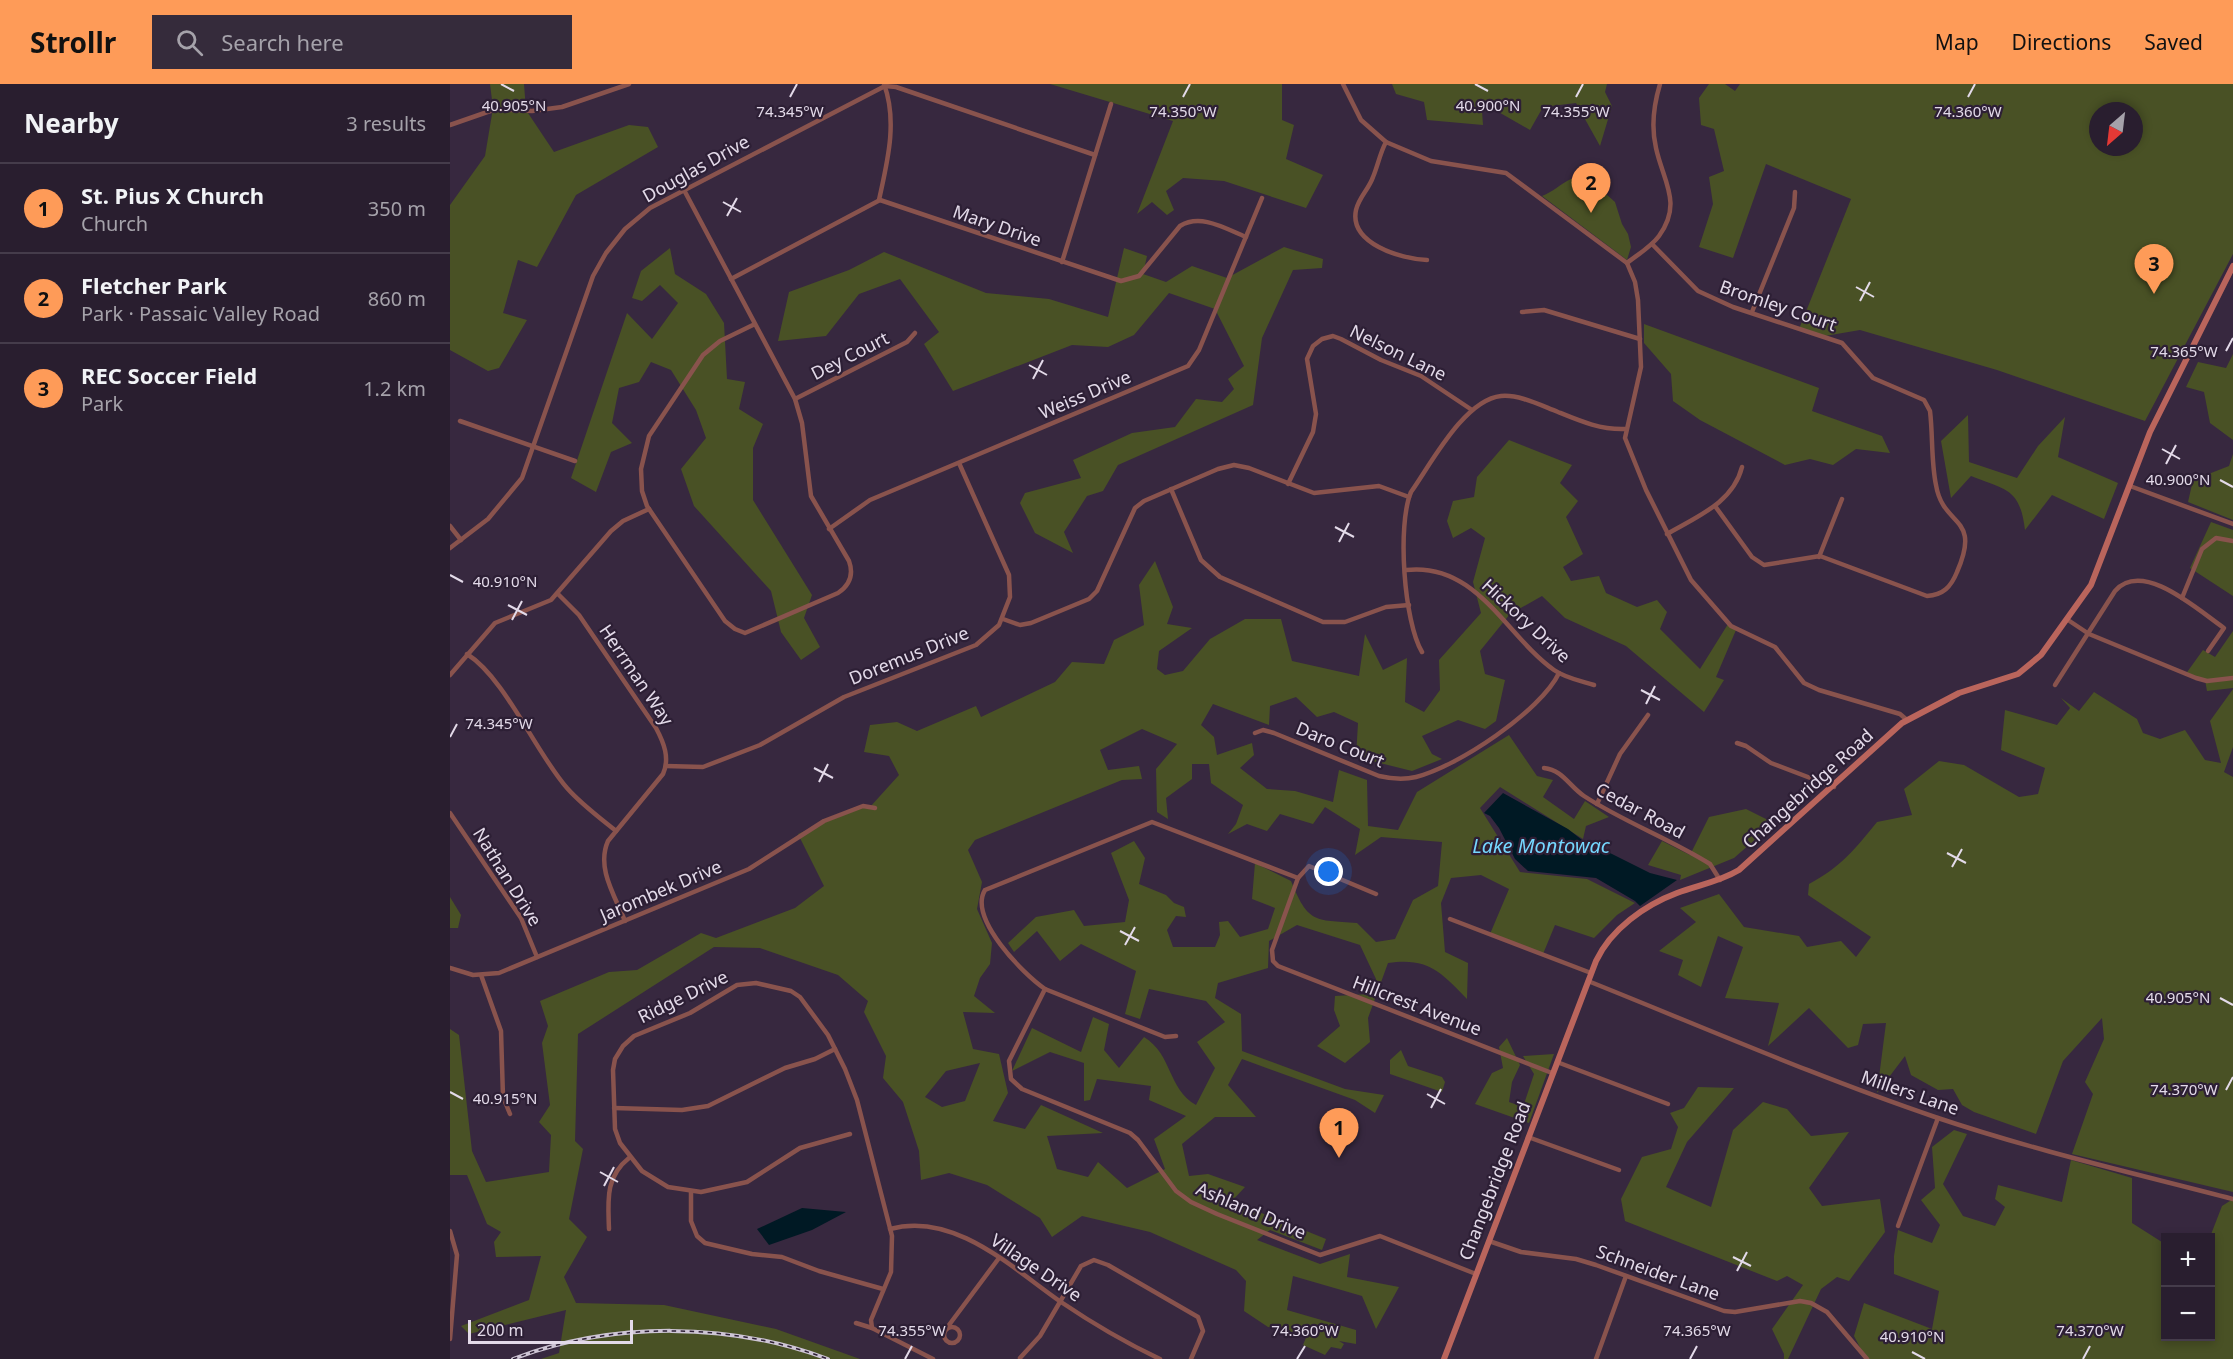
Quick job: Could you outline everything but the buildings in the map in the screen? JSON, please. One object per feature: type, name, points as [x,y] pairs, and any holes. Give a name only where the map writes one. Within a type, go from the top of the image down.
[{"type":"main road","name":"Changebridge Road","points":[[1444,1359],[1552,1073],[1591,973],[1607,941],[1623,925],[1675,893],[1720,880],[1751,861],[1908,720],[1959,693],[2024,670],[2041,656],[2068,620],[2099,568],[2161,409],[2233,266]]},
{"type":"street","points":[[450,125],[496,109],[540,111],[562,107],[629,84]]},
{"type":"street","points":[[1343,84],[1360,120],[1386,142],[1431,161],[1506,173],[1627,263],[1635,282],[1640,339],[1640,378],[1625,429],[1629,453],[1691,580],[1731,626],[1775,647],[1802,680],[1814,688],[1894,712],[1908,720]]},
{"type":"street","points":[[1627,263],[1652,244],[1664,229],[1671,200],[1669,185],[1654,138],[1655,110],[1660,84]]},
{"type":"street","points":[[731,279],[879,200],[891,140],[888,98],[884,85],[896,87],[1095,155]]},
{"type":"street","name":"Douglas Drive","points":[[450,548],[488,519],[518,484],[534,447],[599,264],[615,240],[636,219],[684,190],[884,85]]},
{"type":"street","points":[[1062,262],[1111,104]]},
{"type":"street","points":[[1386,142],[1379,155],[1373,177],[1358,204],[1355,219],[1357,230],[1370,242],[1427,260]]},
{"type":"street","points":[[684,190],[795,399],[802,423],[811,496],[851,565],[852,573],[846,587],[838,593],[745,633],[725,621],[649,509],[642,491],[641,469],[649,436],[703,355],[720,341],[755,324]]},
{"type":"street","points":[[1752,312],[1794,208],[1795,192]]},
{"type":"street","name":"Weiss Drive","points":[[829,529],[870,501],[1188,366],[1199,350],[1262,198]]},
{"type":"street","name":"Mary Drive","points":[[879,200],[1114,279],[1129,280],[1139,276],[1180,226],[1186,222],[1201,220],[1246,237]]},
{"type":"street","name":"Bromley Court","points":[[1652,244],[1692,287],[1714,299],[1842,343],[1873,378],[1914,394],[1926,402],[1930,411],[1938,494],[1966,540],[1965,554],[1952,583],[1944,591],[1930,596],[1919,595],[1819,557]]},
{"type":"street","points":[[1522,312],[1544,310],[1640,339]]},
{"type":"street","name":"Dey Court","points":[[795,399],[907,342],[915,333]]},
{"type":"street","name":"Nelson Lane","points":[[1288,484],[1313,432],[1316,414],[1307,359],[1313,346],[1322,339],[1333,336],[1381,360],[1421,376],[1472,410]]},
{"type":"street","points":[[1422,652],[1414,638],[1406,570],[1404,532],[1409,497],[1472,410],[1486,400],[1509,396],[1589,424],[1611,429],[1625,429]]},
{"type":"street","points":[[460,421],[575,461]]},
{"type":"street","points":[[959,464],[1009,575],[1010,597],[1003,619],[1020,625],[1031,623],[1092,596],[1104,577],[1133,511],[1144,501],[1218,469],[1234,465],[1249,468],[1288,484],[1321,494],[1379,486],[1409,497]]},
{"type":"street","points":[[1667,534],[1715,506],[1739,478],[1742,467]]},
{"type":"street","points":[[2130,486],[2233,524]]},
{"type":"street","points":[[1171,489],[1200,560],[1220,577],[1323,622],[1345,622],[1386,607],[1409,605]]},
{"type":"street","points":[[1715,506],[1752,557],[1761,564],[1772,566],[1819,557],[1842,499]]},
{"type":"street","points":[[450,675],[495,623],[509,616],[538,608],[558,594],[611,531],[623,521],[649,509]]},
{"type":"street","points":[[450,526],[461,540]]},
{"type":"street","points":[[2182,598],[2204,546],[2216,538],[2233,541]]},
{"type":"street","name":"Hickory Drive","points":[[1406,570],[1437,570],[1470,588],[1559,673],[1594,685]]},
{"type":"street","points":[[2055,685],[2115,591],[2130,580],[2141,580],[2182,598],[2224,628],[2208,651]]},
{"type":"street","name":"Herrman Way","points":[[558,594],[579,615],[656,728],[665,748],[666,765]]},
{"type":"street","name":"Doremus Drive","points":[[666,765],[703,767],[760,745],[844,697],[976,645],[1003,619]]},
{"type":"street","points":[[2068,620],[2088,634],[2196,678],[2207,681],[2233,678]]},
{"type":"street","points":[[467,654],[484,669],[567,788],[616,831]]},
{"type":"street","name":"Daro Court","points":[[1255,733],[1263,730],[1274,733],[1379,776],[1398,779],[1416,777],[1450,764],[1490,739],[1542,699],[1559,673]]},
{"type":"street","points":[[1597,804],[1620,753],[1648,715]]},
{"type":"street","points":[[1737,743],[1746,746],[1771,763],[1834,787]]},
{"type":"street","points":[[625,921],[604,867],[605,848],[616,831],[657,784],[666,765]]},
{"type":"street","name":"Cedar Road","points":[[1544,768],[1554,769],[1574,789],[1597,804],[1707,861],[1715,869],[1720,880]]},
{"type":"street","name":"Jarombek Drive","points":[[450,968],[481,975],[499,973],[748,869],[795,837],[824,821],[863,806],[875,808]]},
{"type":"street","name":"Nathan Drive","points":[[450,813],[521,918],[537,957]]},
{"type":"street","points":[[1176,1036],[1165,1037],[1045,988],[1020,969],[1003,949],[992,930],[981,904],[985,890],[1152,822],[1299,878],[1309,866],[1376,894]]},
{"type":"street","name":"Hillcrest Avenue","points":[[1299,878],[1272,950],[1274,962],[1552,1073]]},
{"type":"street","points":[[1450,919],[1591,973]]},
{"type":"street","points":[[481,975],[501,1031],[503,1097],[510,1114]]},
{"type":"street","name":"Millers Lane","points":[[1588,981],[1788,1063],[1938,1118],[2084,1161],[2233,1199]]},
{"type":"street","name":"Ridge Drive","points":[[850,1134],[800,1148],[747,1182],[691,1192],[654,1180],[629,1158],[617,1136],[614,1108],[614,1062],[628,1041],[641,1032],[690,1012],[742,984],[756,983],[797,995],[835,1049],[857,1100],[890,1229],[893,1262],[871,1320],[872,1328]]},
{"type":"street","name":"Ashland Drive","points":[[1045,988],[1009,1061],[1011,1079],[1022,1089],[1136,1138],[1168,1183],[1182,1196],[1217,1214],[1320,1255],[1380,1236],[1476,1274]]},
{"type":"street","points":[[614,1108],[682,1110],[708,1106],[785,1068],[826,1055],[835,1049]]},
{"type":"street","points":[[1557,1062],[1668,1104]]},
{"type":"street","points":[[1898,1226],[1938,1118]]},
{"type":"street","points":[[1528,1137],[1618,1170]]},
{"type":"street","points":[[609,1229],[610,1182],[617,1169],[629,1158]]},
{"type":"street","points":[[691,1192],[691,1221],[697,1236],[705,1243],[752,1254],[782,1257],[819,1271],[883,1289]]},
{"type":"street","name":"Village Drive","points":[[890,1229],[918,1224],[940,1228],[964,1238],[999,1258],[1101,1328],[1160,1359]]},
{"type":"street","points":[[450,1230],[457,1255],[450,1339]]},
{"type":"street","name":"Schneider Lane","points":[[1489,1240],[1521,1252],[1576,1259],[1724,1311],[1808,1302],[1827,1312],[1867,1359]]},
{"type":"street","points":[[949,1325],[999,1258]]},
{"type":"street","points":[[1018,1358],[1036,1342],[1081,1266],[1090,1260],[1098,1260],[1198,1317],[1203,1331],[1191,1359]]},
{"type":"street","points":[[1596,1359],[1626,1275]]},
{"type":"street","points":[[856,1323],[872,1328],[933,1359]]},
{"type":"green space","points":[[490,84],[524,84],[526,110],[554,152],[629,125],[648,127],[658,147],[576,195],[537,267],[518,260],[503,313],[527,320],[499,368],[488,371],[450,350],[450,205],[485,156],[493,108]]},
{"type":"green space","points":[[1050,84],[1282,84],[1282,120],[1294,125],[1286,159],[1323,175],[1306,208],[1224,181],[1183,178],[1166,191],[1174,210],[1167,215],[1152,202],[1137,214],[1173,121]]},
{"type":"green space","points":[[1392,84],[1607,84],[1605,92],[1612,106],[1600,146],[1576,103],[1543,107],[1530,130],[1495,110],[1482,111],[1483,125],[1427,120],[1424,102],[1396,94]]},
{"type":"green space","points":[[1709,84],[1725,84],[1735,91],[1740,84],[2233,84],[2233,254],[2145,421],[1997,370],[1860,330],[1825,336],[1799,329],[1851,199],[1766,164],[1733,258],[1699,247],[1713,204],[1709,177],[1724,171],[1714,129],[1701,125],[1699,98]]},
{"type":"green space","points":[[1571,179],[1589,179],[1615,202],[1631,247],[1627,260],[1542,196]]},
{"type":"green space","points":[[1284,247],[1323,259],[1322,268],[1293,270],[1262,338],[1253,405],[1118,465],[1103,491],[1087,496],[1064,532],[1073,553],[1035,533],[1020,503],[1025,493],[1081,478],[1073,460],[1132,433],[1175,427],[1196,399],[1222,402],[1234,389],[1228,379],[1244,366],[1215,309],[1169,293],[1134,335],[1108,347],[1072,345],[953,391],[924,344],[939,332],[900,279],[859,294],[826,336],[778,341],[789,292],[849,270],[884,252],[986,293],[1049,299],[1108,317],[1124,248],[1147,256],[1143,274],[1166,282],[1192,266],[1227,278]]},
{"type":"green space","points":[[670,248],[675,274],[706,294],[724,323],[727,379],[745,382],[739,409],[763,424],[753,448],[753,500],[812,595],[804,618],[820,647],[801,660],[781,632],[771,591],[694,506],[681,469],[706,438],[696,410],[671,370],[651,362],[639,382],[619,388],[612,423],[632,443],[611,452],[596,492],[571,478],[627,313],[652,339],[678,303],[660,285],[642,301],[632,298],[641,271]]},
{"type":"green space","points":[[1644,324],[1819,388],[1812,411],[1882,436],[1890,453],[1856,449],[1833,465],[1810,459],[1785,465],[1700,420],[1673,401],[1671,374],[1644,343]]},
{"type":"green space","points":[[2233,354],[2233,440],[2210,423],[2204,392],[2186,387],[2198,362],[2226,368]]},
{"type":"green space","points":[[1968,415],[1969,462],[2017,478],[2038,446],[2065,417],[2058,457],[2118,483],[2104,519],[2052,495],[2025,530],[2019,506],[2009,492],[1971,476],[1951,498],[1941,441]]},
{"type":"green space","points":[[1509,440],[1572,465],[1560,483],[1578,501],[1566,517],[1583,554],[1563,567],[1571,581],[1599,576],[1606,593],[1637,607],[1657,600],[1667,612],[1660,629],[1700,669],[1728,624],[1736,630],[1716,677],[1724,680],[1704,712],[1626,646],[1565,618],[1542,596],[1510,614],[1480,651],[1485,674],[1505,680],[1496,721],[1485,729],[1458,720],[1422,736],[1432,754],[1442,759],[1412,771],[1356,757],[1358,723],[1334,712],[1317,717],[1296,697],[1270,706],[1269,725],[1213,704],[1201,725],[1214,737],[1217,755],[1252,743],[1254,755],[1240,768],[1267,789],[1295,791],[1333,802],[1339,770],[1367,780],[1368,826],[1398,830],[1417,792],[1509,735],[1537,776],[1553,780],[1543,797],[1574,819],[1585,801],[1609,817],[1586,826],[1583,839],[1500,787],[1480,808],[1520,872],[1587,879],[1635,903],[1617,915],[1594,938],[1555,925],[1543,954],[1490,934],[1509,889],[1481,875],[1451,878],[1441,903],[1445,952],[1468,963],[1467,999],[1433,969],[1414,962],[1388,963],[1368,1018],[1370,1042],[1345,1063],[1317,1046],[1340,1026],[1334,1010],[1335,996],[1370,994],[1376,979],[1360,945],[1297,925],[1269,941],[1268,968],[1218,983],[1215,998],[1241,1014],[1242,1051],[1345,1089],[1384,1095],[1375,1113],[1355,1100],[1242,1059],[1228,1085],[1256,1117],[1215,1117],[1182,1144],[1189,1176],[1208,1174],[1245,1187],[1232,1201],[1326,1239],[1322,1250],[1270,1230],[1257,1240],[1320,1264],[1350,1254],[1347,1277],[1399,1287],[1376,1329],[1362,1296],[1293,1276],[1287,1310],[1356,1330],[1356,1344],[1339,1341],[1344,1344],[1341,1349],[1331,1347],[1325,1355],[1303,1345],[1307,1335],[1268,1327],[1244,1311],[1246,1281],[1236,1270],[1150,1232],[1082,1216],[1052,1237],[1040,1218],[987,1185],[949,1173],[921,1180],[919,1151],[903,1102],[883,1078],[886,1056],[864,1012],[868,1001],[838,975],[760,948],[714,947],[578,1034],[575,1141],[583,1149],[569,1219],[587,1237],[564,1277],[576,1303],[664,1305],[776,1329],[860,1359],[541,1359],[559,1353],[566,1310],[469,1334],[461,1326],[529,1300],[541,1256],[496,1257],[494,1242],[501,1232],[487,1224],[467,1175],[450,1175],[450,1029],[459,1035],[472,1151],[486,1182],[549,1172],[551,1135],[539,1122],[550,1105],[542,1043],[548,1026],[540,1001],[609,972],[637,970],[701,933],[716,938],[795,908],[824,886],[798,834],[855,809],[870,807],[899,775],[889,756],[864,752],[870,725],[897,722],[917,731],[976,706],[981,717],[1055,682],[1072,662],[1104,664],[1114,640],[1144,625],[1139,585],[1155,561],[1173,607],[1167,624],[1192,628],[1159,651],[1157,669],[1165,675],[1183,671],[1210,639],[1245,619],[1281,619],[1292,661],[1359,676],[1365,634],[1383,670],[1407,658],[1405,702],[1424,712],[1440,690],[1439,660],[1481,613],[1473,582],[1485,538],[1471,528],[1453,538],[1447,521],[1453,501],[1474,497],[1477,477]],"holes":[[[1142,729],[1177,744],[1156,769],[1157,812],[1168,819],[1166,798],[1192,779],[1192,764],[1209,764],[1211,783],[1243,805],[1236,824],[1228,834],[1247,824],[1267,831],[1280,814],[1313,824],[1325,807],[1360,829],[1355,855],[1381,837],[1442,842],[1438,886],[1413,900],[1395,939],[1376,942],[1357,923],[1314,917],[1302,905],[1291,881],[1255,863],[1252,899],[1275,908],[1268,929],[1240,937],[1228,921],[1219,922],[1220,935],[1215,947],[1173,947],[1167,930],[1176,916],[1186,917],[1184,907],[1174,903],[1166,895],[1139,884],[1145,858],[1134,841],[1111,853],[1129,900],[1125,922],[1084,926],[1074,910],[1036,917],[1008,943],[1014,952],[1037,931],[1060,961],[1081,944],[1136,971],[1125,1014],[1140,1019],[1149,989],[1206,1001],[1225,1022],[1197,1042],[1215,1068],[1196,1105],[1180,1090],[1160,1053],[1144,1037],[1119,1068],[1104,1050],[1109,1024],[1093,1017],[1081,1052],[1032,1028],[1012,1071],[1050,1052],[1084,1063],[1084,1101],[1090,1100],[1097,1079],[1151,1086],[1149,1100],[1186,1116],[1154,1139],[1165,1169],[1127,1188],[1098,1162],[1088,1177],[1057,1169],[1047,1136],[1103,1133],[1041,1105],[1025,1129],[993,1121],[1008,1093],[999,1054],[973,1049],[963,1012],[995,1013],[974,996],[980,978],[990,964],[992,943],[977,909],[982,882],[968,850],[975,840],[1122,780],[1142,779],[1139,766],[1108,770],[1100,750]],[[980,1063],[965,1101],[942,1107],[925,1097],[946,1071]]]},
{"type":"green space","points":[[2233,454],[2233,520],[2188,502],[2193,480],[2229,466]]},
{"type":"green space","points":[[2211,522],[2233,530],[2233,596],[2190,568]]},
{"type":"green space","points":[[2233,631],[2233,688],[2207,691],[2205,680],[2185,675],[2203,650],[2215,657]]},
{"type":"green space","points":[[2233,689],[2233,747],[2224,772],[2233,777],[2233,1192],[2072,1154],[2093,1094],[2085,1082],[2104,1039],[2102,1018],[2063,1061],[2036,1134],[1974,1112],[1962,1105],[1953,1089],[1938,1090],[1911,1075],[1905,1056],[1877,1093],[1886,1023],[1863,1024],[1858,1045],[1848,1048],[1809,1008],[1768,1046],[1779,1003],[1725,998],[1743,947],[1718,936],[1701,987],[1678,975],[1683,960],[1659,951],[1696,922],[1680,908],[1719,894],[1744,927],[1799,936],[1807,947],[1841,941],[1856,957],[1871,937],[1808,895],[1809,884],[1839,864],[1877,822],[1912,815],[1904,789],[1939,761],[1964,765],[2019,797],[2038,794],[2045,768],[2001,750],[2005,710],[2057,725],[2070,708],[2061,698],[2079,711],[2094,692],[2137,719],[2143,733],[2160,739],[2185,730],[2205,760],[2221,763],[2210,721]]},
{"type":"green space","points":[[1746,809],[1774,823],[1734,858],[1680,880],[1681,875],[1648,865],[1662,841],[1690,855],[1709,817]]},
{"type":"green space","points":[[450,897],[461,915],[458,928],[450,928]]},
{"type":"green space","points":[[1507,1038],[1520,1065],[1512,1082],[1509,1102],[1523,1107],[1534,1074],[1523,1056],[1554,1054],[1529,1123],[1475,1104],[1492,1073],[1503,1068],[1499,1047]]},
{"type":"green space","points":[[1401,1050],[1408,1066],[1442,1077],[1445,1082],[1442,1092],[1390,1074],[1390,1060]]},
{"type":"green space","points":[[1698,1087],[1734,1088],[1687,1142],[1666,1187],[1711,1207],[1733,1130],[1763,1102],[1787,1109],[1811,1136],[1849,1132],[1809,1188],[1822,1206],[1880,1199],[1885,1232],[1849,1281],[1837,1277],[1821,1289],[1788,1359],[1784,1359],[1784,1354],[1772,1329],[1803,1285],[1787,1276],[1777,1281],[1625,1221],[1621,1199],[1642,1157],[1671,1149],[1678,1127],[1670,1113],[1684,1108]]},
{"type":"green space","points":[[1954,1130],[1967,1134],[1943,1184],[1963,1216],[1995,1226],[2005,1207],[1995,1199],[1998,1185],[2062,1202],[2071,1160],[2132,1178],[2132,1223],[2161,1241],[2161,1341],[2215,1341],[2215,1233],[2212,1233],[2222,1206],[2233,1199],[2233,1359],[1866,1359],[1854,1336],[1864,1303],[1932,1329],[1939,1291],[1894,1274],[1894,1256],[1898,1230],[1932,1243],[1940,1225],[1921,1200],[1935,1188],[1932,1147]]},
{"type":"water","name":"Lake Montowac","points":[[1503,793],[1568,829],[1591,847],[1606,851],[1650,873],[1677,880],[1640,906],[1596,878],[1528,871],[1515,859],[1499,828],[1490,816],[1484,813]]},
{"type":"water","points":[[802,1208],[846,1212],[812,1230],[769,1245],[757,1229]]},
{"type":"railway","points":[[513,1359],[590,1338],[671,1331],[751,1338],[828,1359]]},
{"type":"place","name":"Fletcher Park","points":[[1591,213]]},
{"type":"place","name":"REC Soccer Field","points":[[2154,294]]},
{"type":"place","name":"St. Pius X Church","points":[[1339,1158]]}]
